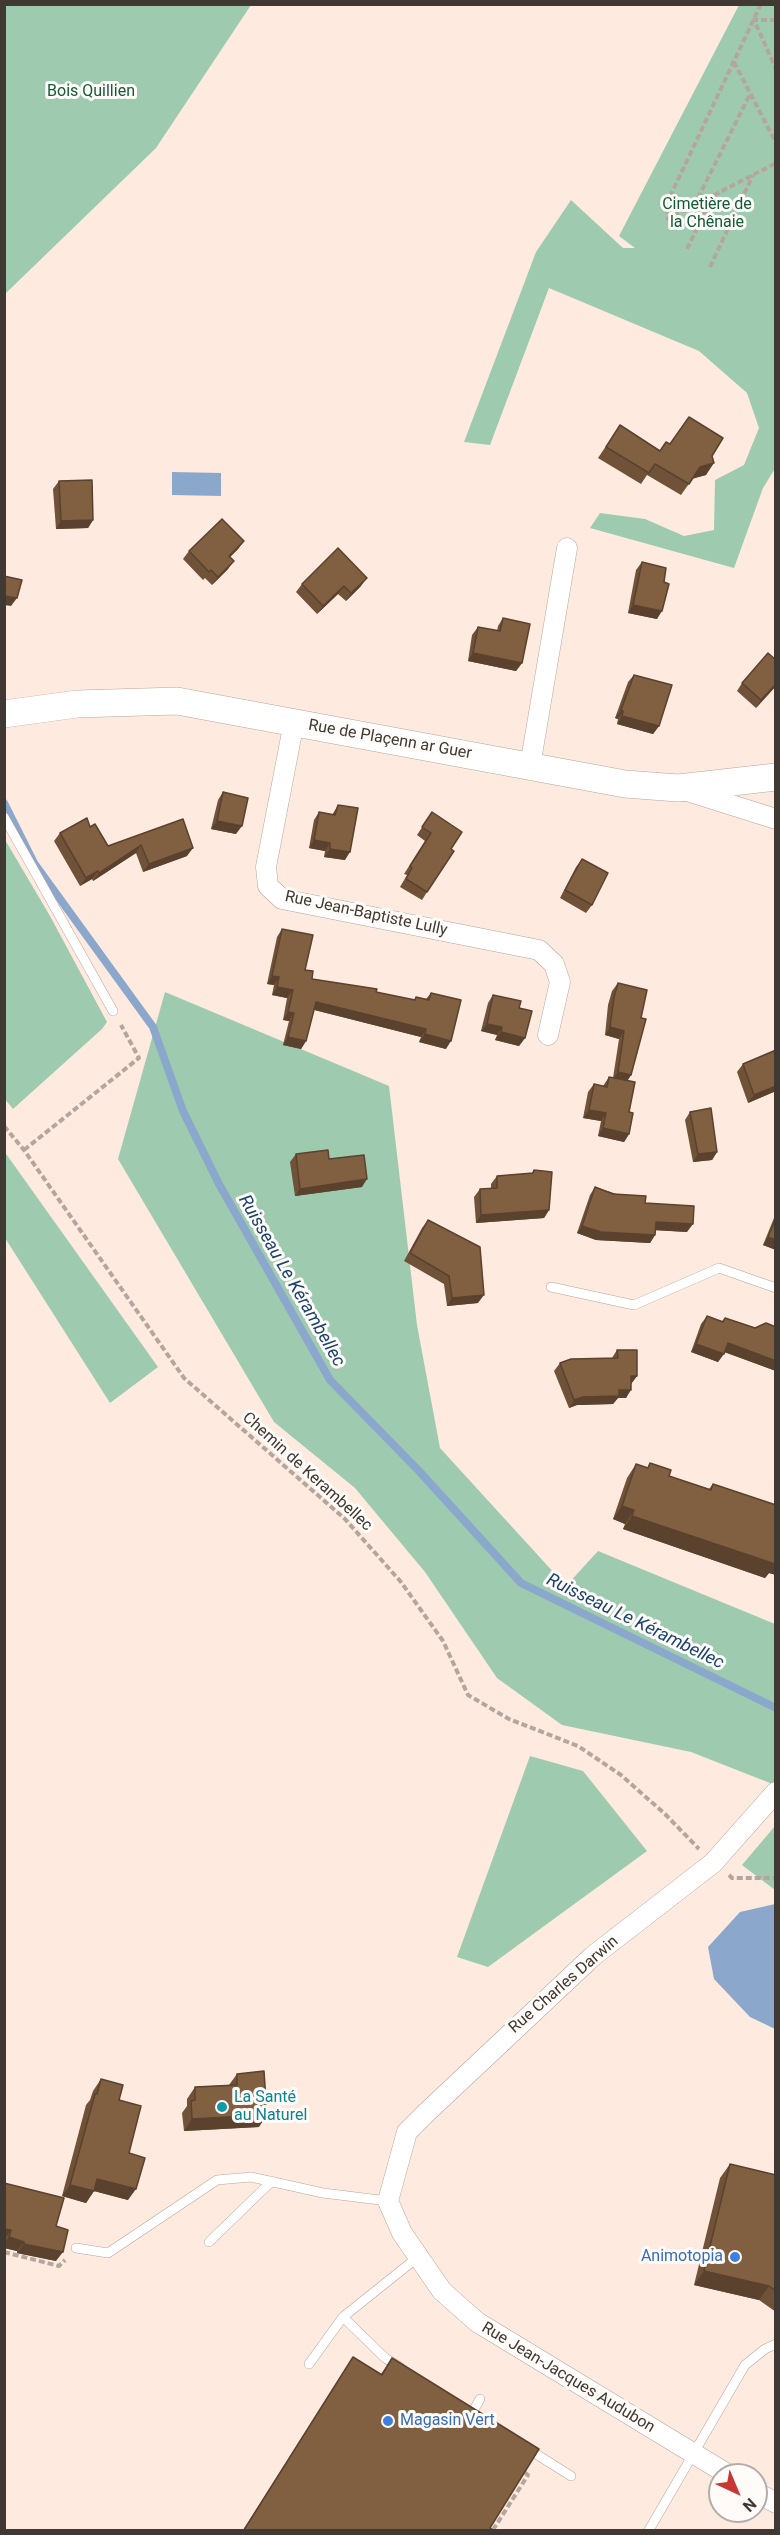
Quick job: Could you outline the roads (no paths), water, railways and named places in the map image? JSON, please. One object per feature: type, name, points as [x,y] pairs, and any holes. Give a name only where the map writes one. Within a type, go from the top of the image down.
[{"type":"main road","name":"Rue de Plaçenn ar Guer","points":[[4,714],[77,704],[177,701],[625,784],[678,788],[776,777]]},
{"type":"street","points":[[530,766],[567,548]]},
{"type":"street","name":"Rue Jean-Baptiste Lully","points":[[294,722],[266,867],[268,886],[282,899],[539,950],[554,964],[560,982],[548,1035]]},
{"type":"street","points":[[678,788],[776,819]]},
{"type":"street","name":"Rue Charles Darwin","points":[[388,2201],[407,2132],[593,1956],[713,1863],[776,1792]]},
{"type":"street","name":"Rue Jean-Jacques Audubon","points":[[388,2201],[402,2233],[442,2291],[477,2322],[709,2463]]},
{"type":"lane","points":[[4,817],[113,1011]]},
{"type":"lane","points":[[551,1287],[634,1305],[719,1268],[776,1288]]},
{"type":"lane","points":[[76,2248],[108,2253],[217,2180],[251,2177],[323,2193],[388,2201]]},
{"type":"lane","points":[[209,2242],[272,2181]]},
{"type":"lane","points":[[309,2364],[343,2317],[418,2257]]},
{"type":"lane","points":[[343,2317],[385,2358],[404,2370]]},
{"type":"lane","points":[[649,2530],[745,2365],[765,2349],[776,2344]]},
{"type":"lane","points":[[472,2413],[480,2399]]},
{"type":"lane","points":[[462,2407],[482,2419]]},
{"type":"lane","points":[[522,2445],[571,2476]]},
{"type":"water","points":[[172,472],[221,473],[221,496],[172,495]]},
{"type":"water","points":[[776,1904],[775,2029],[750,2017],[714,1979],[708,1947],[740,1912]]},
{"type":"waterway","name":"Ruisseau Le Kérambellec","points":[[4,803],[34,863],[153,1027],[183,1111],[219,1184],[330,1380],[419,1471],[521,1583],[776,1708]]},
{"type":"place","name":"La Santé au Naturel","points":[[222,2107]]},
{"type":"place","name":"Animotopia","points":[[735,2257]]},
{"type":"place","name":"Magasin Vert","points":[[388,2421]]},
{"type":"park label","name":"Bois Quillien","points":[[91,92]]},
{"type":"park label","name":"Cimetière de la Chênaie","points":[[707,214]]}]
